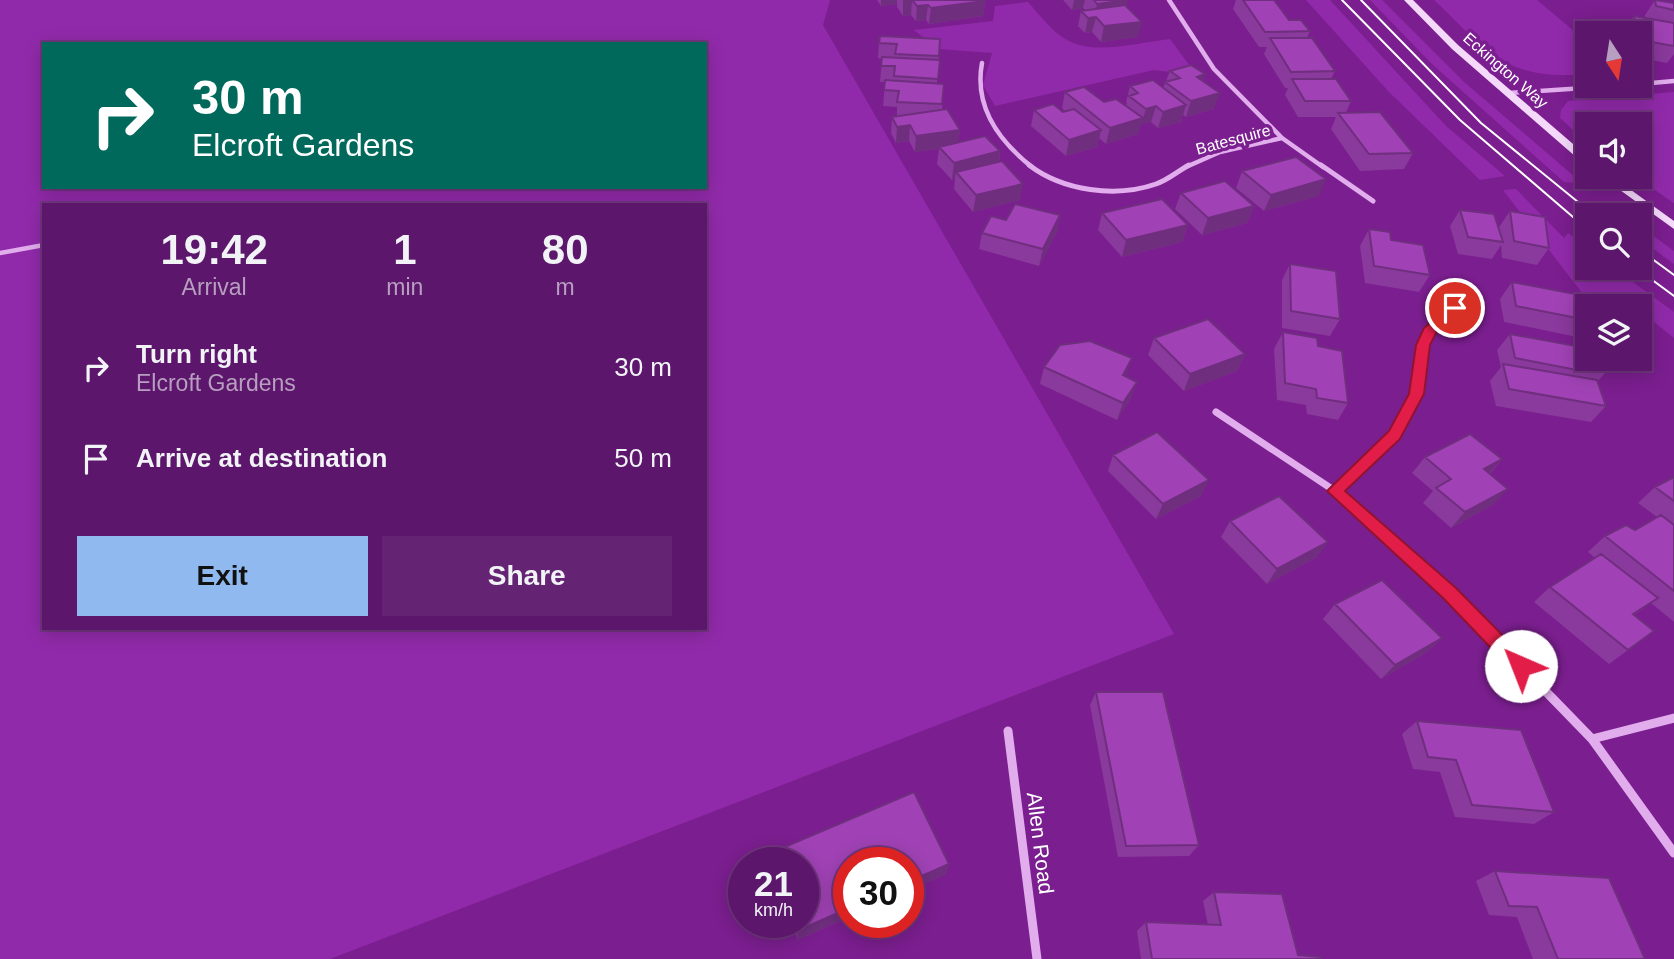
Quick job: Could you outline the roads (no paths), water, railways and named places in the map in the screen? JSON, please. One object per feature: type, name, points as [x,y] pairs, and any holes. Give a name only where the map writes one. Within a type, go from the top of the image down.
[{"type":"main road","name":"Eckington Way","points":[[1408,0],[1575,151]]},
{"type":"main road","points":[[1623,189],[1674,226]]},
{"type":"street","name":"Batesquire","points":[[1169,0],[1214,69],[1282,138],[1373,201]]},
{"type":"street","name":"Batesquire","points":[[982,62],[979,92],[989,119],[1002,138],[1035,172],[1075,187],[1123,190],[1154,184],[1201,158],[1282,138]]},
{"type":"street","points":[[1652,83],[1674,81]]},
{"type":"street","points":[[1508,93],[1575,89]]},
{"type":"street","points":[[1335,491],[1394,435],[1417,394],[1423,345],[1431,328],[1455,308]]},
{"type":"street","points":[[1216,412],[1335,491],[1449,593],[1592,739],[1674,853]]},
{"type":"street","points":[[1592,739],[1674,718]]},
{"type":"street","name":"Allen Road","points":[[1008,731],[1037,959]]},
{"type":"lane","points":[[0,253],[42,245]]},
{"type":"tram line","points":[[1342,0],[1460,120],[1575,219]]},
{"type":"tram line","points":[[1361,0],[1481,123],[1579,203]]},
{"type":"tram line","points":[[1652,259],[1674,275]]},
{"type":"tram line","points":[[1652,280],[1674,296]]}]
